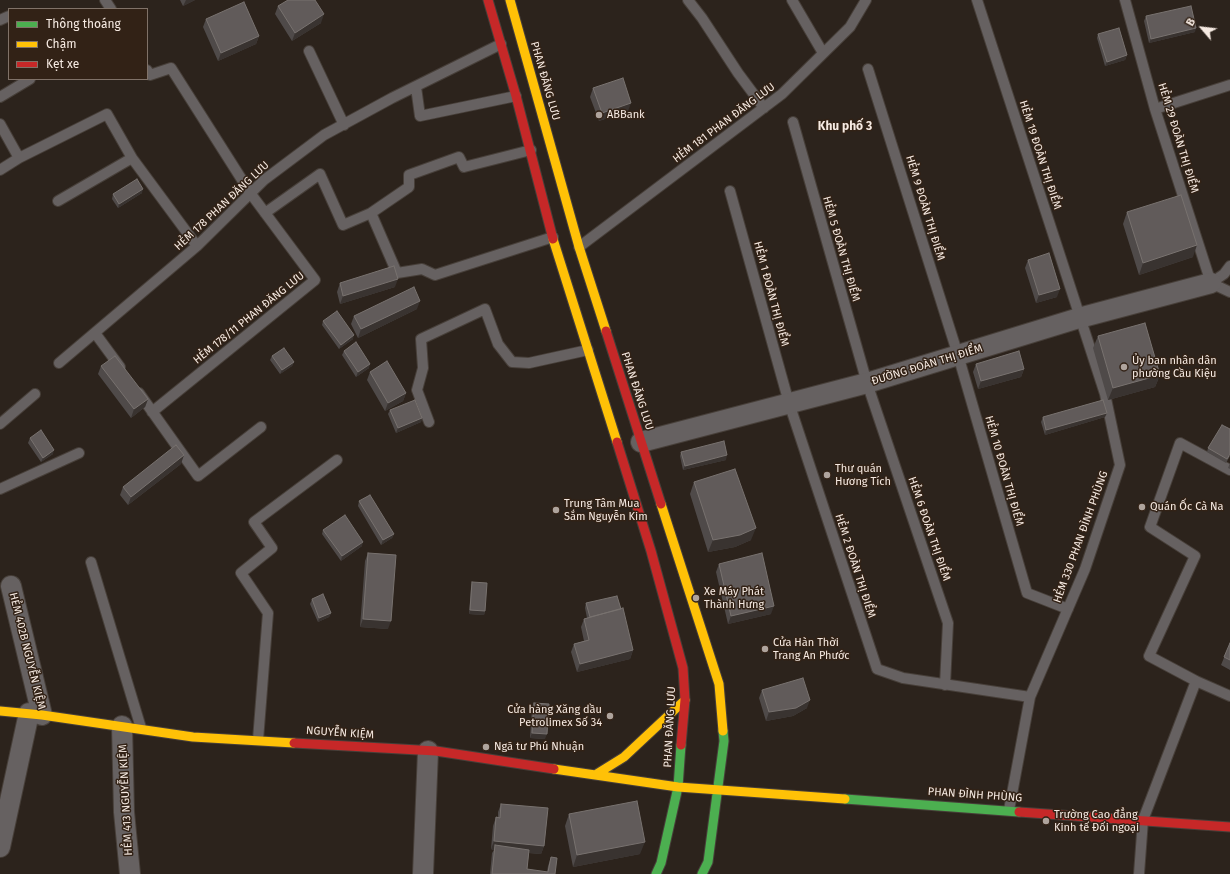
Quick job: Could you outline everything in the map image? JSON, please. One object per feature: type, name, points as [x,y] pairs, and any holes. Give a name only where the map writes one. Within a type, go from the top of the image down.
[{"type":"main road","name":"PHAN ĐĂNG LƯU","points":[[488,0],[531,150],[553,237],[651,551],[683,668],[685,700],[678,787],[661,863],[656,874]]},
{"type":"main road","name":"PHAN ĐĂNG LƯU","points":[[510,0],[579,247],[719,684],[724,741],[708,862],[702,874]]},
{"type":"main road","points":[[595,775],[624,757],[685,700]]},
{"type":"main road","name":"NGUYỄN KIỆM","points":[[0,711],[36,714],[192,736],[428,751],[678,787]]},
{"type":"main road","name":"PHAN ĐÌNH PHÙNG","points":[[678,787],[1230,827]]},
{"type":"street","name":"ĐƯỜNG ĐOÀN THỊ ĐIỂM","points":[[641,442],[867,383],[1079,318],[1211,283]]},
{"type":"street","name":"HẺM 402B NGUYỄN KIỆM","points":[[11,586],[36,714]]},
{"type":"street","points":[[0,847],[36,714]]},
{"type":"street","name":"HẺM 413 NGUYỄN KIỆM","points":[[130,874],[124,812],[132,727]]},
{"type":"street","points":[[423,874],[428,751]]},
{"type":"lane","points":[[688,0],[764,108]]},
{"type":"lane","points":[[792,0],[823,53]]},
{"type":"lane","name":"HẺM 181 PHAN ĐĂNG LƯU","points":[[579,247],[782,94],[850,27],[866,0]]},
{"type":"lane","name":"HẺM 19 ĐOÀN THỊ ĐIỂM","points":[[977,0],[1079,318]]},
{"type":"lane","name":"HẺM 29 ĐOÀN THỊ ĐIỂM","points":[[1125,0],[1155,109],[1211,283]]},
{"type":"lane","name":"HẺM 178 PHAN ĐĂNG LƯU","points":[[59,363],[197,246],[264,180],[324,135],[501,44]]},
{"type":"lane","points":[[309,51],[344,124]]},
{"type":"lane","name":"HẺM 178/11 PHAN ĐĂNG LƯU","points":[[148,72],[150,75],[171,68],[251,194],[315,280],[152,412]]},
{"type":"lane","name":"HẺM 9 ĐOÀN THỊ ĐIỂM","points":[[868,69],[958,355]]},
{"type":"lane","points":[[0,97],[28,80]]},
{"type":"lane","points":[[1155,109],[1230,85]]},
{"type":"lane","points":[[416,87],[420,116],[516,96]]},
{"type":"lane","points":[[0,170],[19,158],[107,114],[132,158],[197,246]]},
{"type":"lane","name":"HẺM 5 ĐOÀN THỊ ĐIỂM","points":[[793,122],[867,383]]},
{"type":"lane","points":[[0,124],[19,158]]},
{"type":"lane","points":[[265,213],[320,174],[343,226],[371,213],[409,187],[409,175],[459,157],[464,167],[531,150]]},
{"type":"lane","points":[[58,201],[132,158]]},
{"type":"lane","name":"HẺM 1 ĐOÀN THỊ ĐIỂM","points":[[730,191],[789,403]]},
{"type":"lane","points":[[371,213],[397,273],[422,269],[435,275],[553,237]]},
{"type":"lane","points":[[1230,266],[1224,274],[1211,283],[1230,292]]},
{"type":"lane","points":[[429,422],[417,390],[423,368],[421,339],[485,309],[498,344],[512,362],[529,363],[588,350]]},
{"type":"lane","name":"HẺM 330 PHAN ĐÌNH PHÙNG","points":[[1009,810],[1030,697],[1085,569],[1120,465],[1105,394],[1079,318]]},
{"type":"lane","points":[[95,333],[126,376]]},
{"type":"lane","name":"HẺM 10 ĐOÀN THỊ ĐIỂM","points":[[958,355],[1027,593],[1068,610]]},
{"type":"lane","name":"HẺM 6 ĐOÀN THỊ ĐIỂM","points":[[867,383],[948,623],[945,685]]},
{"type":"lane","points":[[134,388],[198,476],[262,427]]},
{"type":"lane","points":[[0,424],[35,394]]},
{"type":"lane","name":"HẺM 2 ĐOÀN THỊ ĐIỂM","points":[[789,403],[877,669],[903,678],[945,685]]},
{"type":"lane","points":[[1230,470],[1180,443],[1150,527],[1195,556],[1149,656],[1196,681],[1230,696]]},
{"type":"lane","points":[[0,489],[80,453]]},
{"type":"lane","points":[[258,740],[268,613],[241,573],[272,548],[254,522],[337,460]]},
{"type":"lane","points":[[91,562],[132,727]]},
{"type":"lane","points":[[1139,874],[1143,820],[1196,681]]},
{"type":"lane","points":[[945,685],[1030,697]]},
{"type":"building","points":[[288,0],[315,0],[324,14],[295,33],[278,6]]},
{"type":"building","points":[[244,2],[259,36],[221,53],[206,19]]},
{"type":"building","points":[[1191,6],[1196,28],[1151,39],[1146,16]]},
{"type":"building","points":[[1119,28],[1127,55],[1107,62],[1098,34]]},
{"type":"building","points":[[623,78],[631,103],[602,113],[593,88]]},
{"type":"building","points":[[137,179],[143,189],[119,204],[113,194]]},
{"type":"building","points":[[1181,195],[1197,245],[1143,263],[1127,212]]},
{"type":"building","points":[[1049,253],[1060,289],[1039,295],[1028,260]]},
{"type":"building","points":[[394,266],[398,279],[343,296],[340,283]]},
{"type":"building","points":[[414,287],[420,301],[361,329],[354,316]]},
{"type":"building","points":[[337,311],[354,335],[341,345],[323,321]]},
{"type":"building","name":"Ủy ban nhân dân phường Cầu Kiệu","points":[[1145,323],[1160,375],[1113,388],[1098,336]]},
{"type":"building","points":[[356,342],[370,364],[358,372],[344,351]]},
{"type":"building","points":[[284,348],[294,362],[282,370],[272,356]]},
{"type":"building","points":[[1019,351],[1024,369],[981,381],[976,364]]},
{"type":"building","points":[[115,356],[148,399],[134,409],[101,366]]},
{"type":"building","points":[[387,361],[406,393],[388,403],[370,372]]},
{"type":"building","points":[[415,400],[422,418],[398,428],[390,410]]},
{"type":"building","points":[[1103,400],[1107,413],[1046,430],[1043,417]]},
{"type":"building","points":[[1222,425],[1230,429],[1230,454],[1227,459],[1208,448]]},
{"type":"building","points":[[41,430],[54,450],[43,458],[30,438]]},
{"type":"building","points":[[724,441],[727,455],[685,466],[681,452]]},
{"type":"building","points":[[176,445],[184,455],[131,497],[123,487]]},
{"type":"building","points":[[735,469],[756,528],[740,535],[713,540],[694,482]]},
{"type":"building","points":[[370,495],[394,534],[383,540],[359,501]]},
{"type":"building","points":[[345,515],[363,542],[342,556],[323,530]]},
{"type":"building","points":[[368,553],[396,555],[391,621],[363,619]]},
{"type":"building","points":[[762,553],[774,606],[731,616],[719,564]]},
{"type":"building","points":[[472,582],[487,583],[485,611],[470,610]]},
{"type":"building","points":[[323,594],[331,613],[319,618],[312,599]]},
{"type":"building","points":[[617,596],[621,609],[590,617],[586,603]]},
{"type":"building","points":[[623,608],[633,650],[580,664],[574,644],[589,640],[584,619]]},
{"type":"building","points":[[1230,643],[1230,660],[1224,657]]},
{"type":"building","points":[[803,678],[810,700],[796,708],[769,712],[762,690]]},
{"type":"building","points":[[534,703],[549,704],[547,734],[532,733]]},
{"type":"building","points":[[637,801],[645,842],[577,855],[569,814]]},
{"type":"building","points":[[501,804],[548,808],[544,846],[494,841],[496,817],[500,818]]},
{"type":"building","points":[[495,845],[529,850],[527,869],[548,872],[551,857],[557,858],[555,874],[492,874]]},
{"type":"traffic: fast","points":[[702,874],[708,862],[724,741],[723,731]]},
{"type":"traffic: fast","points":[[656,874],[661,863],[678,787],[681,745]]},
{"type":"traffic: fast","points":[[845,799],[1019,812]]},
{"type":"traffic: slow","points":[[510,0],[579,247],[606,331]]},
{"type":"traffic: slow","points":[[553,239],[617,442]]},
{"type":"traffic: slow","points":[[661,504],[719,684],[723,731]]},
{"type":"traffic: slow","points":[[595,775],[624,757],[685,700]]},
{"type":"traffic: slow","points":[[0,711],[42,715],[193,737],[294,743]]},
{"type":"traffic: slow","points":[[554,769],[678,787],[845,799]]},
{"type":"traffic: jam","points":[[488,0],[516,96],[553,239]]},
{"type":"traffic: jam","points":[[606,331],[661,504]]},
{"type":"traffic: jam","points":[[617,442],[651,551],[683,668],[685,700],[681,745]]},
{"type":"traffic: jam","points":[[294,743],[436,751],[554,769]]},
{"type":"traffic: jam","points":[[1019,812],[1230,827]]},
{"type":"place","name":"ABBank","points":[[599,115]]},
{"type":"place","name":"Ủy ban nhân dân phường Cầu Kiệu","points":[[1124,367]]},
{"type":"place","name":"Thư quán Hương Tích","points":[[827,475]]},
{"type":"place","name":"Quán Ốc Cà Na","points":[[1142,507]]},
{"type":"place","name":"Trung Tâm Mua Sắm Nguyễn Kim","points":[[556,510]]},
{"type":"place","name":"Xe Máy Phát Thành Hưng","points":[[696,598]]},
{"type":"place","name":"Cửa Hàn Thời Trang An Phước","points":[[765,649]]},
{"type":"place","name":"Cửa hàng Xăng dầu Petrolimex Số 34","points":[[610,716]]},
{"type":"place","name":"Ngã tư Phú Nhuận","points":[[486,747]]},
{"type":"place","name":"Trường Cao đẳng Kinh tế Đối ngoại","points":[[1046,821]]},
{"type":"district","name":"Khu phố 3","points":[[845,127]]}]
